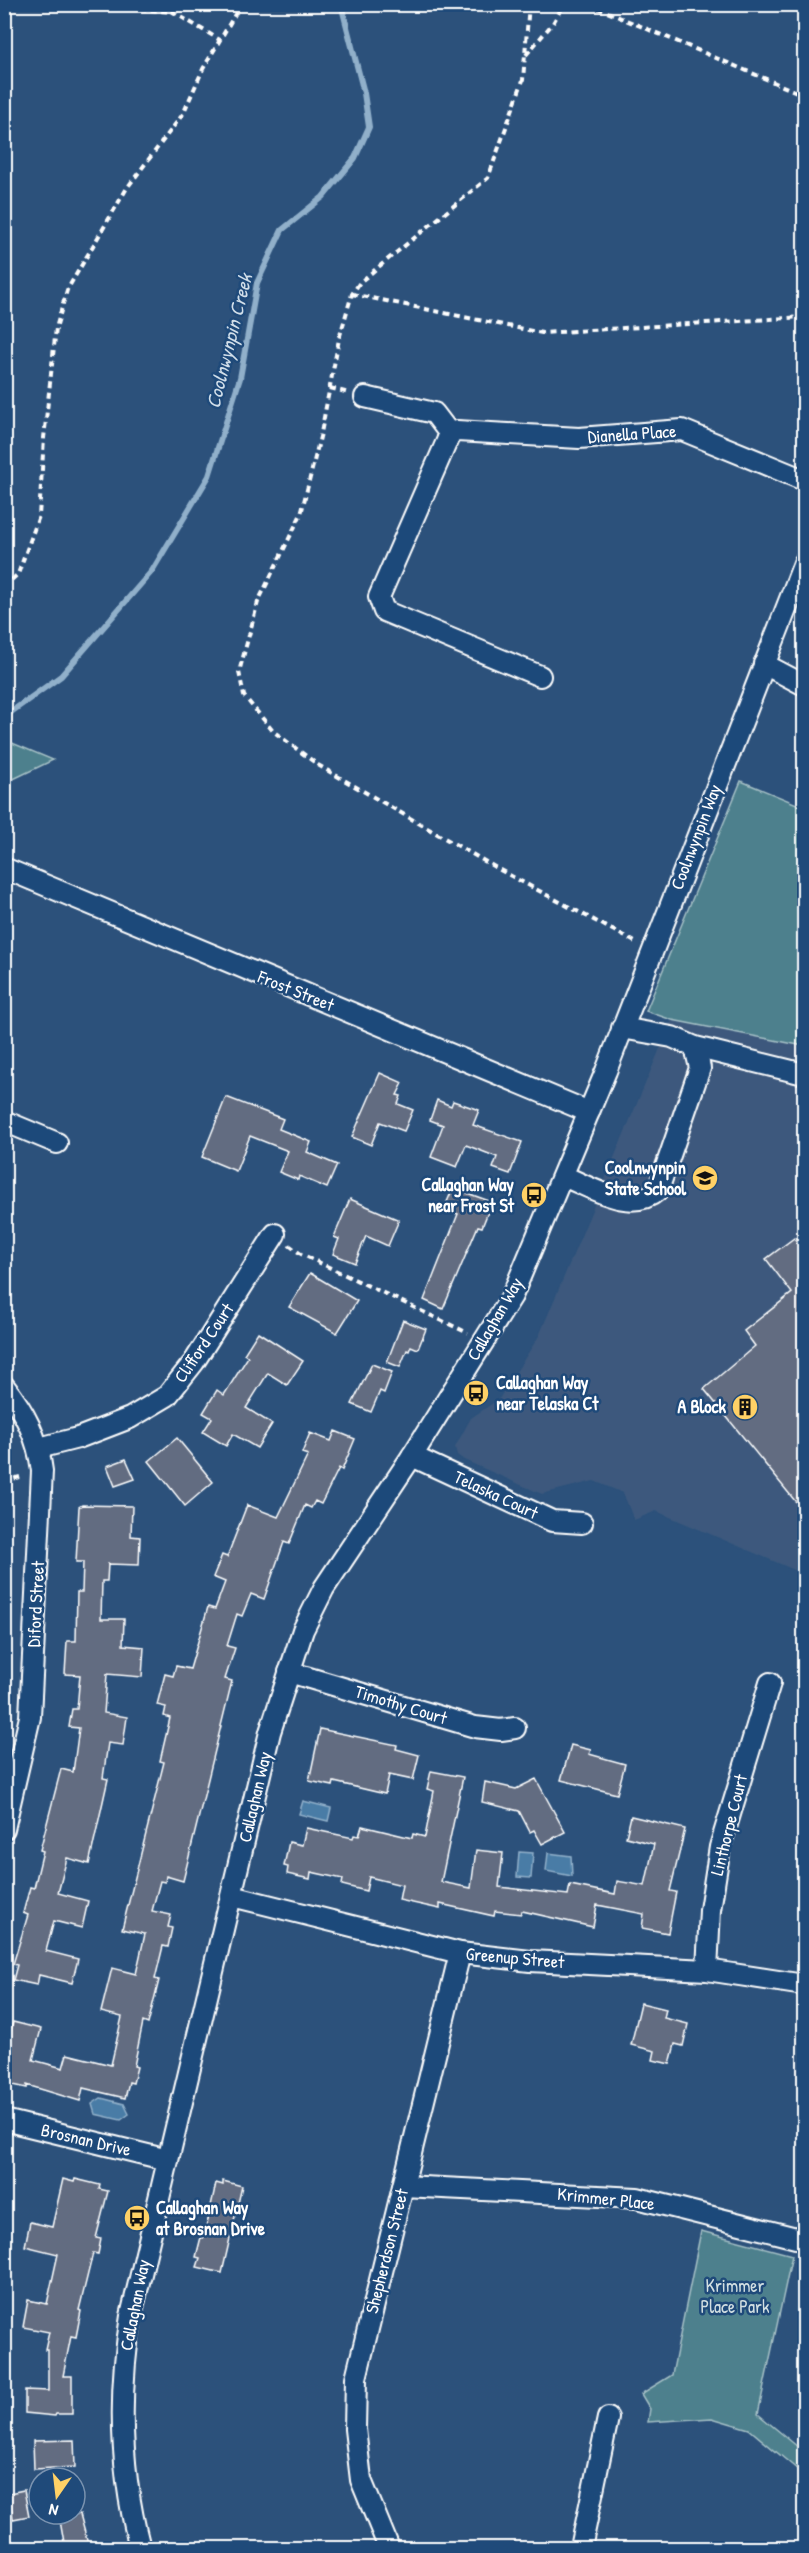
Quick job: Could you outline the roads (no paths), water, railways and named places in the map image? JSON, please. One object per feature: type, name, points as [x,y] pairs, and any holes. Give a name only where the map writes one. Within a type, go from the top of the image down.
[{"type":"street","points":[[365,397],[434,413],[450,434],[379,597],[384,611],[540,676]]},
{"type":"street","name":"Dianella Place","points":[[450,434],[457,431],[579,438],[682,430],[804,480]]},
{"type":"street","name":"Coolnwynpin Way","points":[[589,1112],[804,563]]},
{"type":"street","points":[[764,664],[804,685]]},
{"type":"street","name":"Frost Street","points":[[4,868],[589,1112]]},
{"type":"street","points":[[622,1028],[672,1037],[694,1047],[804,1074]]},
{"type":"street","points":[[563,1176],[624,1200],[649,1198],[658,1190],[700,1068],[694,1047]]},
{"type":"street","name":"Callaghan Way","points":[[140,2548],[127,2487],[123,2450],[123,2383],[131,2316],[270,1732],[303,1630],[324,1588],[412,1456],[512,1296],[589,1112]]},
{"type":"street","points":[[4,1121],[57,1143]]},
{"type":"street","name":"Clifford Court","points":[[39,1448],[78,1438],[130,1418],[167,1396],[194,1362],[275,1234]]},
{"type":"street","name":"Diford Street","points":[[4,1386],[23,1409],[39,1448],[42,1471],[30,1717],[13,1756],[4,1830]]},
{"type":"street","name":"Telaska Court","points":[[412,1456],[552,1521],[582,1523]]},
{"type":"street","name":"Timothy Court","points":[[289,1672],[475,1727],[501,1730],[516,1728]]},
{"type":"street","name":"Linthorpe Court","points":[[707,1970],[710,1910],[720,1847],[770,1683]]},
{"type":"street","name":"Greenup Street","points":[[232,1896],[460,1953],[530,1961],[707,1970],[804,1985]]},
{"type":"street","name":"Shepherdson Street","points":[[389,2548],[361,2480],[355,2429],[356,2378],[460,1953]]},
{"type":"street","name":"Brosnan Drive","points":[[4,2120],[168,2160]]},
{"type":"street","name":"Krimmer Place","points":[[403,2186],[637,2198],[804,2240]]},
{"type":"street","points":[[581,2548],[608,2418]]},
{"type":"waterway","name":"Coolnwynpin Creek","points":[[4,717],[61,676],[152,571],[209,476],[240,378],[257,283],[282,230],[323,197],[355,158],[369,127],[364,93],[341,4]]},
{"type":"place","name":"Coolnwynpin State School","points":[[705,1178]]},
{"type":"place","name":"Callaghan Way near Frost St","points":[[534,1195]]},
{"type":"place","name":"Callaghan Way near Telaska Ct","points":[[476,1393]]},
{"type":"place","name":"A Block","points":[[745,1407]]},
{"type":"place","name":"Callaghan Way at Brosnan Drive","points":[[137,2218]]},
{"type":"park label","name":"Krimmer Place Park","points":[[735,2296]]}]
